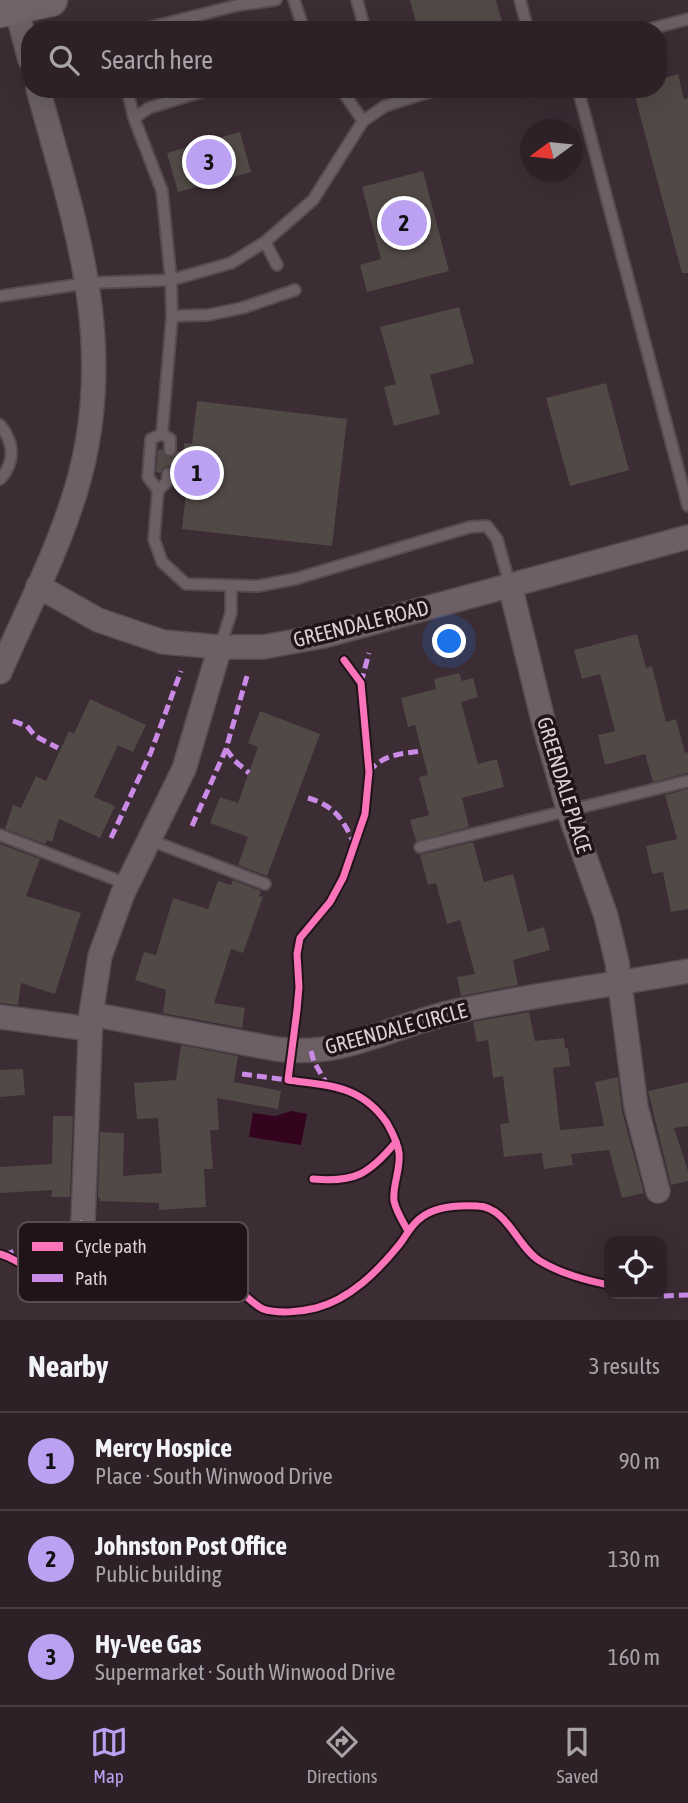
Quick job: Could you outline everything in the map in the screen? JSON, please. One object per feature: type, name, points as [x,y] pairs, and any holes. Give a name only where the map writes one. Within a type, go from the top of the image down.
[{"type":"main road","points":[[10,6],[51,0]]},
{"type":"street","points":[[10,6],[21,36]]},
{"type":"street","points":[[0,672],[72,502],[88,443],[94,395],[95,346],[88,283],[82,250],[40,98]]},
{"type":"street","name":"GREENDALE ROAD","points":[[38,586],[98,620],[163,642],[220,648],[263,647],[324,636],[688,537]]},
{"type":"street","name":"GREENDALE PLACE","points":[[510,585],[546,732],[569,812],[606,916],[619,983],[636,1107],[658,1191]]},
{"type":"street","points":[[83,1221],[90,1022],[100,956],[113,916],[147,839],[184,769],[220,648]]},
{"type":"street","points":[[619,983],[688,971]]},
{"type":"street","name":"GREENDALE CIRCLE","points":[[0,1017],[90,1022],[276,1049],[326,1050],[354,1044],[454,1012],[619,983]]},
{"type":"lane","points":[[175,21],[239,5],[276,0]]},
{"type":"lane","points":[[294,0],[301,21]]},
{"type":"lane","points":[[357,0],[363,21]]},
{"type":"lane","points":[[520,0],[526,21]]},
{"type":"lane","points":[[667,24],[688,19]]},
{"type":"lane","points":[[129,98],[134,118],[162,191],[172,316],[162,433]]},
{"type":"lane","points":[[134,118],[149,108],[181,98]]},
{"type":"lane","points":[[347,98],[363,121]]},
{"type":"lane","points":[[0,296],[88,283],[170,279],[231,263],[265,242],[313,200],[363,121],[402,98]]},
{"type":"lane","points":[[580,98],[688,506]]},
{"type":"lane","points":[[265,242],[277,265]]},
{"type":"lane","points":[[172,316],[208,315],[242,308],[295,289]]},
{"type":"lane","points":[[0,425],[13,449],[6,472],[0,479]]},
{"type":"lane","points":[[162,433],[170,439],[170,450]]},
{"type":"lane","points":[[162,433],[151,439],[148,477],[158,490],[154,537],[162,562],[186,584],[258,586],[295,579],[470,527],[487,526],[497,539],[510,585]]},
{"type":"lane","points":[[158,490],[167,482],[167,474]]},
{"type":"lane","points":[[220,648],[231,613],[231,587]]},
{"type":"lane","points":[[420,847],[688,781]]},
{"type":"lane","points":[[0,835],[127,884]]},
{"type":"lane","points":[[147,839],[265,884]]},
{"type":"shaded area","points":[[291,1111],[307,1114],[301,1145],[249,1137],[253,1113],[275,1116]]},
{"type":"building","points":[[410,0],[496,0],[502,21],[416,21]]},
{"type":"building","points":[[678,74],[684,99],[688,98],[688,273],[682,273],[635,98],[667,98],[667,77]]},
{"type":"building","points":[[240,132],[251,172],[178,192],[167,153]]},
{"type":"building","points":[[423,171],[449,271],[367,292],[360,265],[381,259],[362,187]]},
{"type":"building","points":[[459,307],[474,363],[430,375],[440,414],[394,426],[384,387],[396,384],[380,327]]},
{"type":"building","points":[[606,383],[629,470],[570,486],[546,398]]},
{"type":"building","points":[[197,401],[347,419],[332,546],[182,529],[187,484],[180,483],[181,476],[176,475],[170,466],[164,467],[160,473],[156,472],[158,450],[162,449],[166,456],[171,458],[178,451],[184,452],[184,443],[192,444]]},
{"type":"building","points":[[637,634],[646,668],[652,666],[666,722],[676,719],[685,753],[688,752],[688,773],[653,782],[645,754],[605,765],[598,735],[615,731],[600,674],[582,679],[574,650]]},
{"type":"building","points":[[459,673],[462,681],[473,678],[478,697],[461,702],[478,764],[497,759],[504,787],[462,798],[469,827],[416,841],[410,820],[429,815],[419,777],[428,775],[415,725],[408,727],[401,698],[436,689],[434,679]]},
{"type":"building","points":[[90,699],[146,725],[133,752],[118,745],[94,797],[115,806],[100,838],[59,819],[52,842],[47,840],[45,844],[5,829],[13,805],[21,808],[36,776],[46,781],[69,731],[74,734]]},
{"type":"building","points":[[260,711],[320,734],[267,876],[238,865],[248,837],[210,823],[220,797],[238,803],[258,747],[248,743]]},
{"type":"building","points":[[688,789],[688,909],[671,912],[663,872],[652,874],[646,846],[677,839],[665,795]]},
{"type":"building","points":[[473,842],[484,882],[513,874],[528,932],[544,927],[550,950],[513,960],[518,985],[461,996],[457,977],[475,974],[460,920],[447,924],[436,883],[428,885],[420,855]]},
{"type":"building","points":[[0,844],[40,859],[26,896],[81,913],[55,994],[21,983],[18,1005],[0,1003]]},
{"type":"building","points":[[233,880],[261,891],[259,896],[263,897],[243,953],[231,949],[214,1003],[245,1008],[242,1028],[163,1013],[166,990],[135,980],[144,952],[156,955],[173,898],[208,909],[218,881],[231,885]]},
{"type":"building","points":[[529,1012],[535,1041],[564,1038],[565,1048],[568,1048],[570,1066],[553,1068],[560,1130],[604,1126],[595,1082],[618,1077],[622,1111],[644,1193],[622,1198],[609,1150],[571,1154],[573,1165],[544,1169],[542,1153],[504,1157],[500,1124],[509,1123],[503,1076],[493,1078],[488,1040],[477,1042],[473,1022]]},
{"type":"building","points":[[181,1045],[238,1056],[234,1082],[281,1091],[278,1109],[217,1098],[219,1130],[210,1130],[213,1169],[204,1169],[206,1207],[159,1210],[159,1203],[100,1201],[100,1132],[124,1133],[123,1176],[162,1173],[158,1118],[137,1119],[134,1083],[176,1080]]},
{"type":"building","points":[[23,1069],[25,1095],[0,1097],[0,1070]]},
{"type":"building","points":[[688,1082],[688,1126],[674,1128],[688,1171],[688,1181],[671,1185],[648,1091]]},
{"type":"building","points":[[53,1116],[73,1116],[70,1197],[51,1197],[52,1190],[0,1193],[0,1167],[52,1164]]},
{"type":"marked path","points":[[361,683],[369,653]]},
{"type":"marked path","points":[[111,838],[151,752],[181,671]]},
{"type":"marked path","points":[[192,826],[226,749],[247,676]]},
{"type":"marked path","points":[[13,721],[27,726],[35,736],[58,748]]},
{"type":"marked path","points":[[226,749],[249,773]]},
{"type":"marked path","points":[[369,772],[386,758],[422,751]]},
{"type":"marked path","points":[[308,798],[326,805],[338,816],[355,846]]},
{"type":"marked path","points":[[311,1051],[314,1062],[328,1086]]},
{"type":"marked path","points":[[242,1074],[288,1080]]},
{"type":"marked path","points":[[4,1255],[18,1250]]},
{"type":"marked path","points":[[667,1296],[688,1295]]},
{"type":"cycle path","points":[[344,660],[361,683],[369,772],[365,814],[343,878],[330,902],[300,938],[297,954],[299,987],[288,1080],[344,1090],[355,1094],[377,1110],[396,1141],[399,1165],[394,1201],[408,1231]]},
{"type":"cycle path","points":[[313,1179],[340,1179],[360,1174],[378,1162],[396,1142]]},
{"type":"cycle path","points":[[248,1298],[263,1309],[275,1312],[316,1308],[328,1304],[351,1291],[382,1265],[418,1220],[434,1210],[464,1206],[488,1208],[497,1213],[540,1261],[557,1270],[604,1284]]},
{"type":"cycle path","points":[[0,1254],[18,1262]]},
{"type":"place","name":"Hy-Vee Gas","points":[[209,162]]},
{"type":"place","name":"Johnston Post Office","points":[[404,223]]},
{"type":"place","name":"Mercy Hospice","points":[[197,473]]}]
